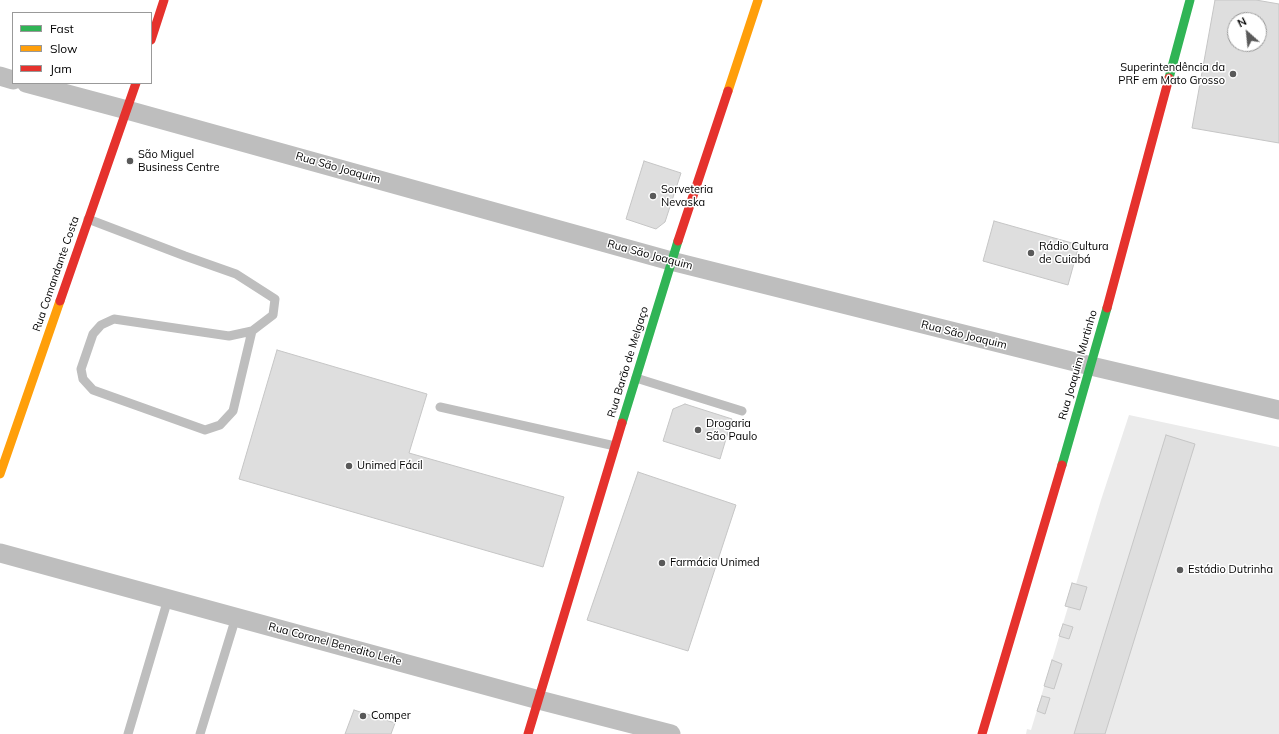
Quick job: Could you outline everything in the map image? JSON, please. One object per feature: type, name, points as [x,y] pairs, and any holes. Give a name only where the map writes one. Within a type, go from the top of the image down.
[{"type":"street","points":[[152,37],[164,0]]},
{"type":"street","name":"Rua Barão de Melgaço","points":[[528,734],[671,261],[758,0]]},
{"type":"street","name":"Rua Joaquim Murtinho","points":[[982,734],[1091,366],[1190,0]]},
{"type":"street","points":[[0,76],[12,80]]},
{"type":"street","name":"Rua São Joaquim","points":[[30,84],[671,261],[1091,366],[1279,410]]},
{"type":"street","name":"Rua Comandante Costa","points":[[0,474],[136,84]]},
{"type":"street","name":"Rua Coronel Benedito Leite","points":[[0,553],[539,700],[671,734]]},
{"type":"lane","points":[[88,219],[236,274],[275,299],[273,315],[252,331],[229,336],[114,319],[101,325],[93,334],[81,369],[83,379],[93,390],[205,430],[220,425],[234,411],[252,331]]},
{"type":"lane","points":[[636,378],[742,411]]},
{"type":"lane","points":[[440,407],[615,446]]},
{"type":"lane","points":[[128,734],[168,599]]},
{"type":"lane","points":[[200,734],[236,617]]},
{"type":"shaded area","name":"Estádio Dutrinha","points":[[1129,415],[1279,447],[1279,734],[1026,734],[1027,729],[1031,730],[1068,607],[1065,606],[1072,583],[1076,584],[1101,500]]},
{"type":"building","points":[[1215,0],[1256,0],[1279,4],[1279,143],[1192,128]]},
{"type":"building","name":"Sorveteria Nevaska","points":[[644,161],[681,173],[665,222],[656,229],[626,219]]},
{"type":"building","name":"Rádio Cultura de Cuiabá","points":[[994,221],[1079,245],[1068,285],[983,261]]},
{"type":"building","name":"Unimed Fácil","points":[[277,350],[427,394],[409,453],[564,497],[543,567],[239,479]]},
{"type":"building","name":"Drogaria São Paulo","points":[[685,404],[732,419],[720,459],[663,441],[673,409]]},
{"type":"building","points":[[1166,435],[1195,444],[1105,734],[1074,734]]},
{"type":"building","name":"Farmácia Unimed","points":[[638,472],[736,505],[688,651],[587,620]]},
{"type":"building","points":[[1072,583],[1087,587],[1080,610],[1065,606]]},
{"type":"building","points":[[1063,624],[1073,627],[1069,639],[1059,636]]},
{"type":"building","points":[[1052,660],[1062,664],[1054,689],[1044,686]]},
{"type":"building","points":[[1042,696],[1050,698],[1045,714],[1037,711]]},
{"type":"building","name":"Comper","points":[[354,710],[395,723],[391,734],[345,734]]},
{"type":"traffic: fast","points":[[1169,78],[1190,0]]},
{"type":"traffic: fast","points":[[622,423],[678,241]]},
{"type":"traffic: fast","points":[[1062,465],[1107,308]]},
{"type":"traffic: slow","points":[[728,91],[758,0]]},
{"type":"traffic: slow","points":[[0,474],[60,301]]},
{"type":"traffic: jam","points":[[152,37],[164,0]]},
{"type":"traffic: jam","points":[[1107,308],[1169,78]]},
{"type":"traffic: jam","points":[[60,301],[136,84]]},
{"type":"traffic: jam","points":[[678,241],[728,91]]},
{"type":"traffic: jam","points":[[528,734],[622,423]]},
{"type":"traffic: jam","points":[[982,734],[1062,465]]},
{"type":"place","name":"Superintendência da PRF em Mato Grosso","points":[[1233,74]]},
{"type":"place","name":"São Miguel Business Centre","points":[[130,161]]},
{"type":"place","name":"Sorveteria Nevaska","points":[[653,196]]},
{"type":"place","name":"Rádio Cultura de Cuiabá","points":[[1031,253]]},
{"type":"place","name":"Drogaria São Paulo","points":[[698,430]]},
{"type":"place","name":"Unimed Fácil","points":[[349,466]]},
{"type":"place","name":"Farmácia Unimed","points":[[662,563]]},
{"type":"place","name":"Estádio Dutrinha","points":[[1180,570]]},
{"type":"place","name":"Comper","points":[[363,716]]}]
